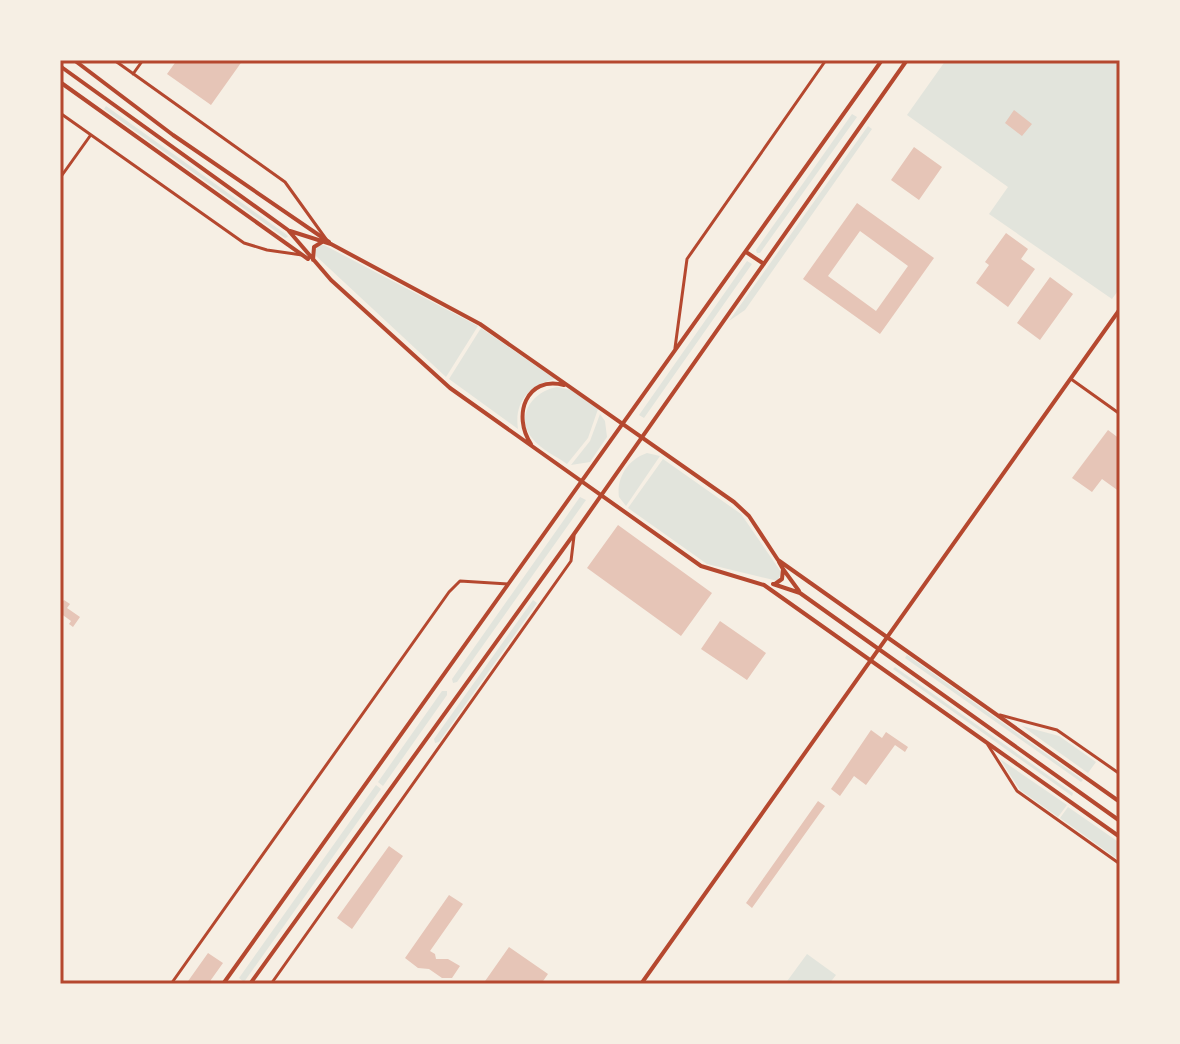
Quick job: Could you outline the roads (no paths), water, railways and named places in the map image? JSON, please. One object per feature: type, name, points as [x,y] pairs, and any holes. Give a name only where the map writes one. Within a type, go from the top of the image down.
[{"type":"main road","points":[[74,60],[173,135],[327,242],[480,324],[742,509],[800,593]]},
{"type":"main road","points":[[223,984],[882,60]]},
{"type":"main road","points":[[250,984],[574,534],[907,60]]},
{"type":"main road","points":[[60,66],[288,230],[314,262],[450,388],[701,566],[764,585],[1120,837]]},
{"type":"main road","points":[[60,82],[314,262]]},
{"type":"main road","points":[[288,230],[327,242]]},
{"type":"main road","points":[[314,262],[314,247],[327,242]]},
{"type":"main road","points":[[745,252],[764,264]]},
{"type":"main road","points":[[641,984],[1120,309]]},
{"type":"main road","points":[[533,447],[522,427],[522,407],[540,387],[556,383],[570,388]]},
{"type":"main road","points":[[778,560],[1120,802]]},
{"type":"main road","points":[[764,585],[782,579],[783,569]]},
{"type":"main road","points":[[773,584],[800,593],[1120,821]]},
{"type":"street","points":[[114,60],[285,182],[327,242]]},
{"type":"street","points":[[133,74],[143,60]]},
{"type":"street","points":[[674,352],[687,259],[826,60]]},
{"type":"street","points":[[60,113],[244,243],[302,255]]},
{"type":"street","points":[[60,178],[90,136]]},
{"type":"street","points":[[1070,379],[1120,414]]},
{"type":"street","points":[[271,984],[571,561],[574,534]]},
{"type":"street","points":[[171,984],[449,592],[460,581],[508,584]]},
{"type":"street","points":[[997,715],[1057,730],[1120,774]]},
{"type":"street","points":[[986,742],[1017,791],[1120,864]]}]
